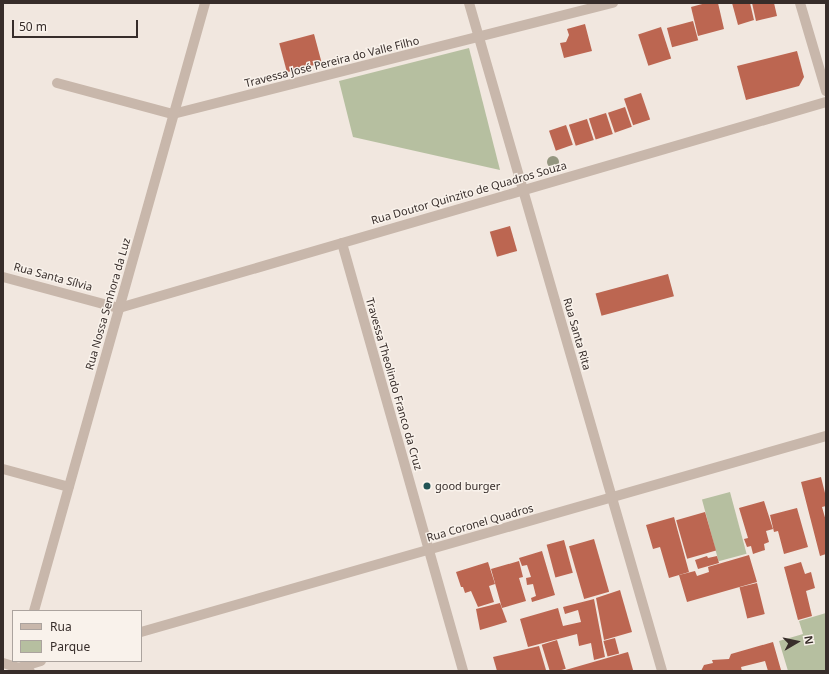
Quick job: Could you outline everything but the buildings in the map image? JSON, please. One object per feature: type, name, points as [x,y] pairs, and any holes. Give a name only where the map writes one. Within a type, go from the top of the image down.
[{"type":"street","name":"Rua Nossa Senhora da Luz","points":[[34,610],[205,3]]},
{"type":"street","name":"Rua Santa Rita","points":[[469,3],[662,671]]},
{"type":"street","name":"Travessa José Pereira do Valle Filho","points":[[57,83],[173,114],[613,3]]},
{"type":"street","points":[[800,3],[826,91]]},
{"type":"street","name":"Rua Doutor Quinzito de Quadros Souza","points":[[119,308],[826,102]]},
{"type":"street","name":"Travessa Theolindo Franco da Cruz","points":[[342,243],[463,671]]},
{"type":"street","name":"Rua Santa Sílvia","points":[[3,277],[119,308]]},
{"type":"street","name":"Rua Coronel Quadros","points":[[142,632],[826,436]]},
{"type":"street","points":[[3,469],[69,487]]},
{"type":"street","points":[[18,666],[36,662]]},
{"type":"street","points":[[3,663],[18,666],[30,671]]},
{"type":"green space","points":[[469,48],[500,170],[353,137],[339,81]]},
{"type":"green space","points":[[730,492],[747,554],[719,561],[702,500]]},
{"type":"green space","points":[[826,613],[826,671],[788,671],[779,641],[803,634],[799,621]]},
{"type":"place","name":"good burger","points":[[427,486]]}]
